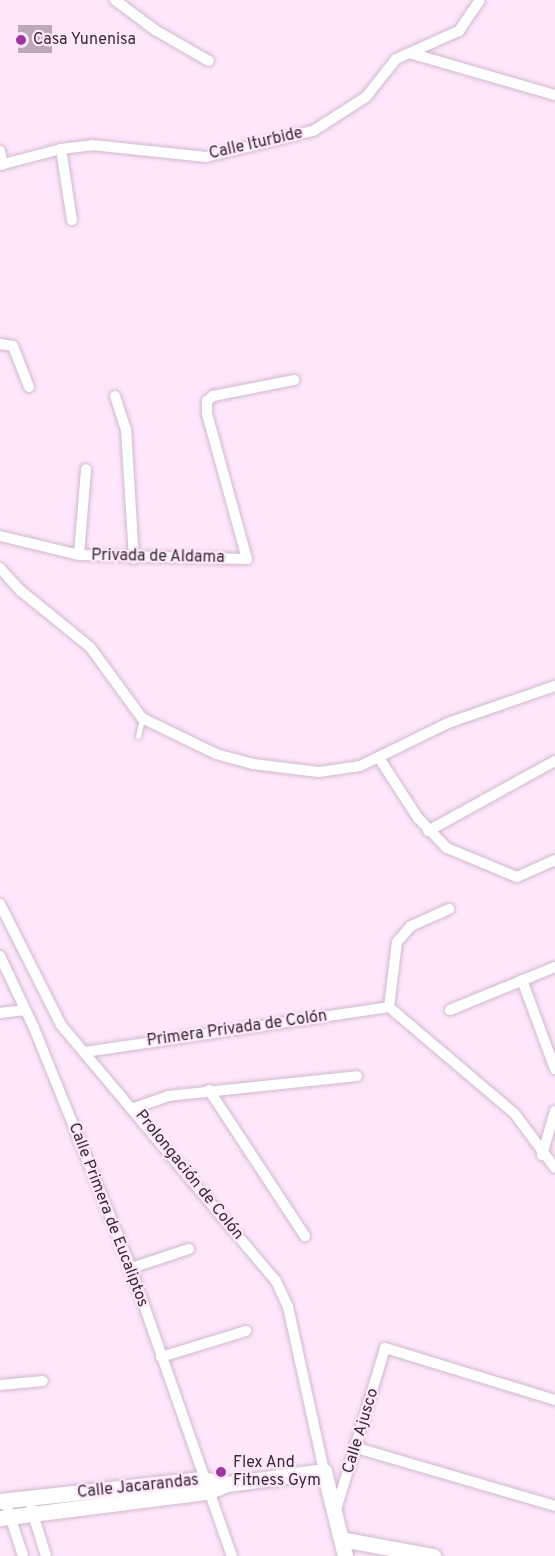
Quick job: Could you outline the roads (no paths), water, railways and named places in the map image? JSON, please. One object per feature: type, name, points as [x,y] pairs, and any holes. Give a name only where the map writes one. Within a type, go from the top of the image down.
[{"type":"main road","name":"Calle Jacarandas","points":[[3,1501],[205,1486],[324,1471]]},
{"type":"main road","name":"Calle Ajusco","points":[[324,1471],[345,1556]]},
{"type":"main road","name":"Calle Jacarandas","points":[[5,1518],[205,1486]]},
{"type":"main road","points":[[341,1539],[433,1556]]},
{"type":"street","points":[[115,0],[155,30],[209,61]]},
{"type":"street","name":"Calle Iturbide","points":[[1,165],[61,149],[92,145],[206,158],[251,149],[313,131],[345,114],[366,97],[396,59],[413,54],[459,31],[480,0]]},
{"type":"street","points":[[413,54],[555,95]]},
{"type":"street","points":[[61,149],[72,220]]},
{"type":"street","points":[[0,151],[1,165]]},
{"type":"street","points":[[0,344],[13,346],[18,354],[28,387]]},
{"type":"street","name":"Privada de Aldama","points":[[0,536],[79,555],[134,559],[247,559],[207,414],[207,402],[213,396],[294,380]]},
{"type":"street","points":[[115,396],[126,429],[134,559]]},
{"type":"street","points":[[79,555],[86,469]]},
{"type":"street","points":[[0,568],[21,591],[90,647],[142,718],[216,754],[276,768],[337,771],[380,758],[448,723],[555,686]]},
{"type":"street","points":[[380,758],[428,831],[447,848],[516,877],[555,860]]},
{"type":"street","points":[[428,831],[555,761]]},
{"type":"street","name":"Prolongación de Colón","points":[[0,904],[41,991],[61,1025],[134,1108],[276,1281],[288,1307],[324,1471]]},
{"type":"street","points":[[449,909],[411,926],[397,942],[389,1007],[515,1114],[542,1155],[555,1168]]},
{"type":"street","name":"Calle Primera de Eucaliptos","points":[[0,956],[25,1010],[131,1268],[205,1486],[232,1556]]},
{"type":"street","points":[[450,1010],[555,967]]},
{"type":"street","points":[[522,980],[555,1069]]},
{"type":"street","name":"Primera Privada de Colón","points":[[85,1052],[389,1007]]},
{"type":"street","points":[[0,1013],[25,1010]]},
{"type":"street","points":[[134,1108],[168,1096],[209,1090],[357,1076]]},
{"type":"street","points":[[209,1090],[305,1236]]},
{"type":"street","points":[[542,1155],[555,1112]]},
{"type":"street","points":[[131,1268],[189,1248]]},
{"type":"street","points":[[161,1357],[246,1331]]},
{"type":"street","name":"Calle Ajusco","points":[[335,1513],[357,1448],[386,1348],[555,1400]]},
{"type":"street","points":[[0,1385],[43,1381]]},
{"type":"street","points":[[357,1448],[555,1506]]},
{"type":"street","points":[[29,1499],[46,1556]]},
{"type":"street","points":[[3,1501],[5,1518],[23,1556]]},
{"type":"lane","points":[[138,736],[142,718]]},
{"type":"place","name":"Casa Yunenisa","points":[[21,40]]},
{"type":"place","name":"Flex And Fitness Gym","points":[[221,1472]]}]
